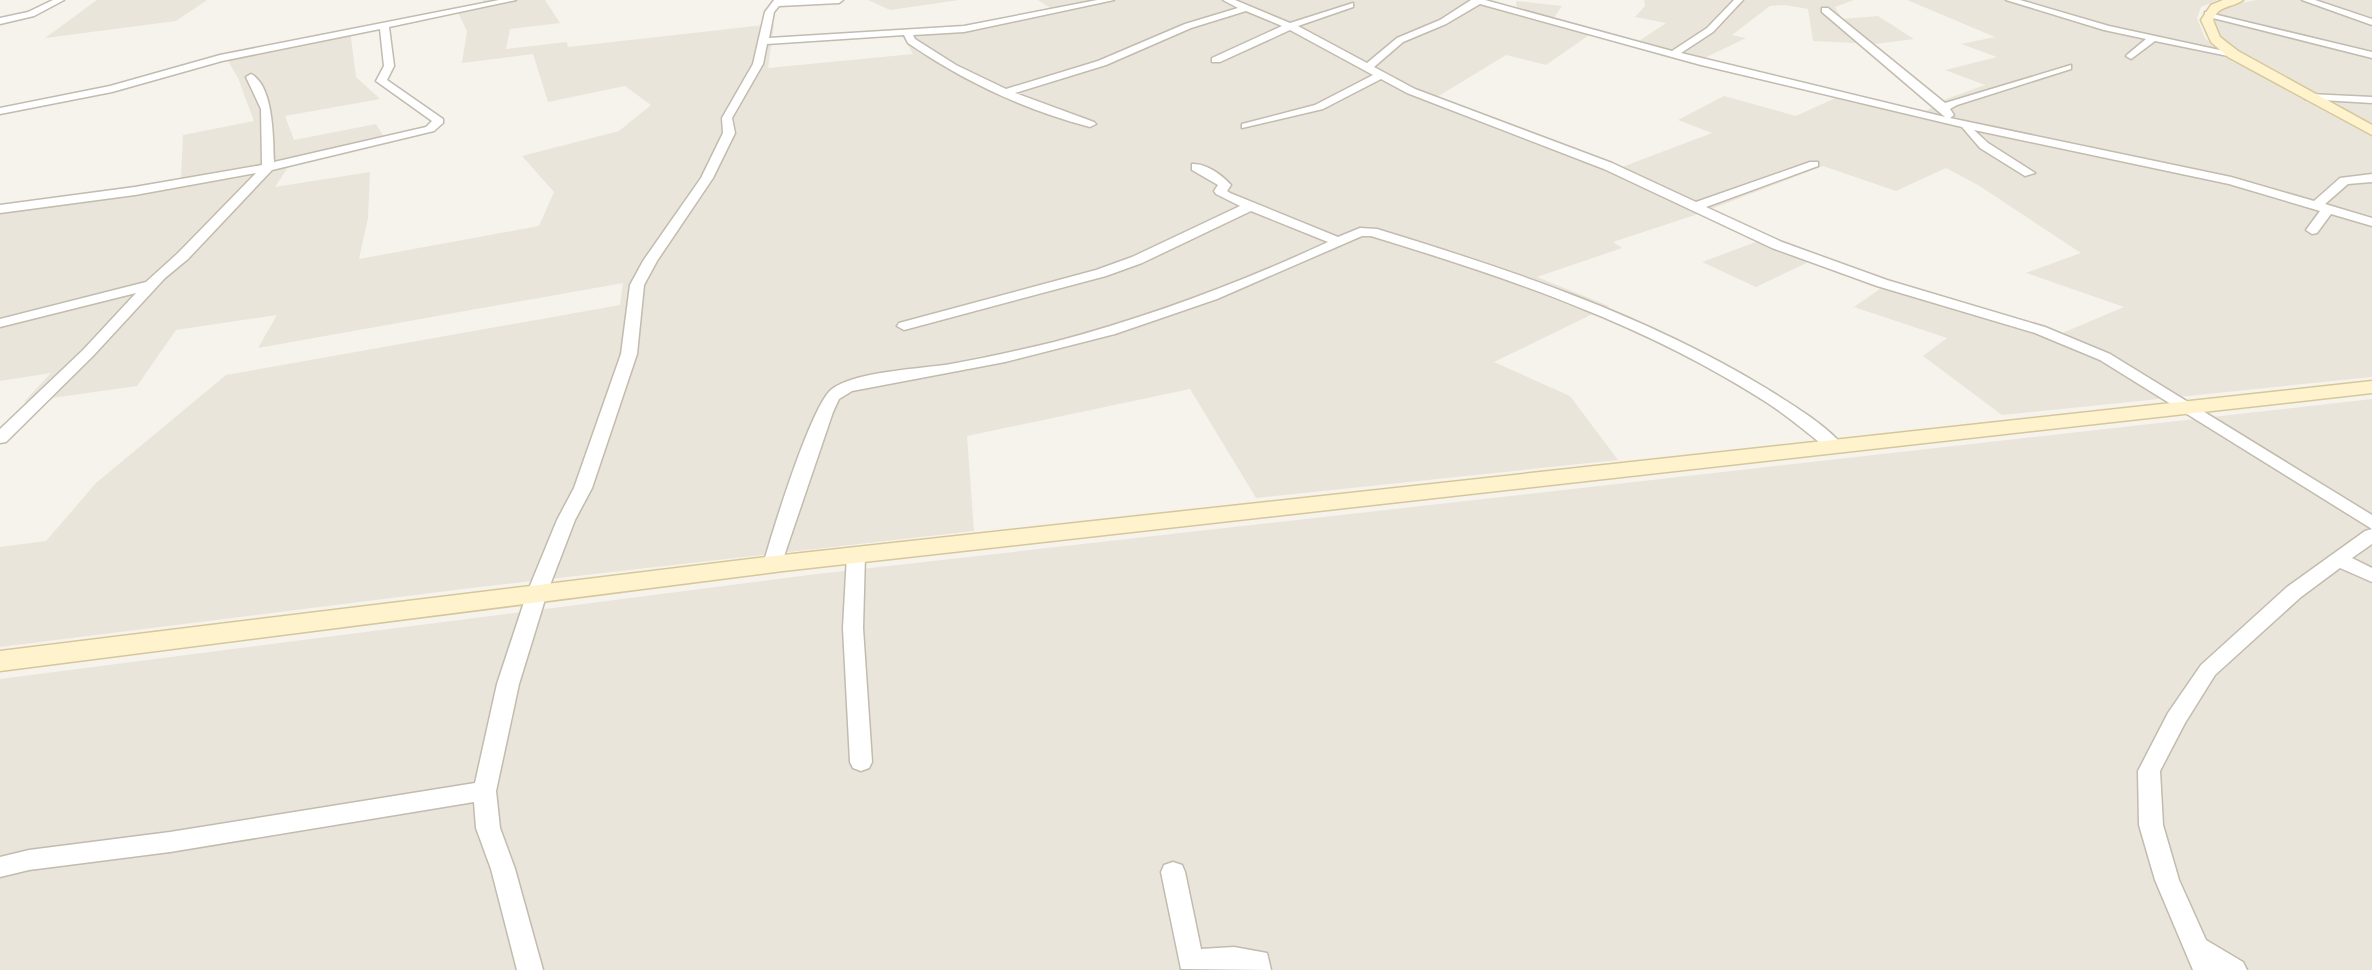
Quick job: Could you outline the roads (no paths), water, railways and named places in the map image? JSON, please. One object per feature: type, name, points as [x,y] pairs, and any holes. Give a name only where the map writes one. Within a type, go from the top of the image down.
[{"type":"main road","points":[[2237,0],[2219,5],[2208,14],[2209,27],[2215,39],[2233,54],[2372,131]]},
{"type":"main road","points":[[0,661],[856,555],[2372,387]]},
{"type":"street","points":[[0,20],[31,14],[60,0]]},
{"type":"street","points":[[0,111],[112,89],[220,58],[512,0]]},
{"type":"street","points":[[530,970],[503,869],[488,828],[485,791],[508,684],[537,593],[566,520],[583,488],[629,354],[637,285],[650,261],[707,178],[729,132],[727,118],[758,64],[770,12],[777,2],[839,0]]},
{"type":"street","points":[[765,41],[964,29],[1110,0]]},
{"type":"street","points":[[1227,0],[1290,26],[1380,75],[1441,103],[1632,176],[1695,207],[1835,267],[2011,320],[2105,357],[2372,523]]},
{"type":"street","points":[[1525,14],[1530,0]]},
{"type":"street","points":[[1674,54],[1710,30],[1739,0]]},
{"type":"street","points":[[2010,0],[2152,39],[2233,54]]},
{"type":"street","points":[[2306,0],[2372,22]]},
{"type":"street","points":[[1367,68],[1400,40],[1443,22],[1477,1],[1674,54],[1963,125],[2231,181],[2372,222]]},
{"type":"street","points":[[1216,60],[1290,26],[1350,5]]},
{"type":"street","points":[[1005,93],[1102,63],[1188,26],[1244,9]]},
{"type":"street","points":[[1825,10],[1944,108],[1978,141],[2029,173]]},
{"type":"street","points":[[2208,14],[2372,55]]},
{"type":"street","points":[[0,209],[135,191],[268,167],[430,129],[439,121],[382,81],[389,66],[384,27]]},
{"type":"street","points":[[908,34],[911,41],[933,53],[940,62],[1005,93],[1090,124]]},
{"type":"street","points":[[2131,56],[2152,39]]},
{"type":"street","points":[[2346,49],[2372,42]]},
{"type":"street","points":[[1944,108],[1971,96],[2067,67]]},
{"type":"street","points":[[1246,126],[1319,107],[1380,75]]},
{"type":"street","points":[[0,438],[88,353],[268,167],[267,109],[251,77]]},
{"type":"street","points":[[2309,97],[2372,100]]},
{"type":"street","points":[[1695,207],[1814,164]]},
{"type":"street","points":[[1196,167],[1219,179],[1224,185],[1220,191],[1226,196],[1339,242]]},
{"type":"street","points":[[2312,230],[2321,208],[2344,181],[2372,178]]},
{"type":"street","points":[[904,326],[1101,273],[1137,260],[1251,206]]},
{"type":"street","points":[[772,565],[795,488],[830,402],[840,390],[861,383],[986,362],[1065,343],[1250,283],[1360,233],[1372,233],[1495,269],[1594,306],[1714,365],[1773,399],[1836,447]]},
{"type":"street","points":[[0,323],[151,285]]},
{"type":"street","points":[[2234,970],[2202,960],[2167,880],[2151,825],[2148,771],[2176,719],[2208,670],[2294,592],[2372,535]]},
{"type":"street","points":[[856,555],[853,628],[861,762]]},
{"type":"street","points":[[2338,559],[2372,576]]},
{"type":"street","points":[[0,867],[29,860],[170,842],[485,791]]},
{"type":"street","points":[[1173,872],[1190,961],[1258,961],[1258,970]]}]
